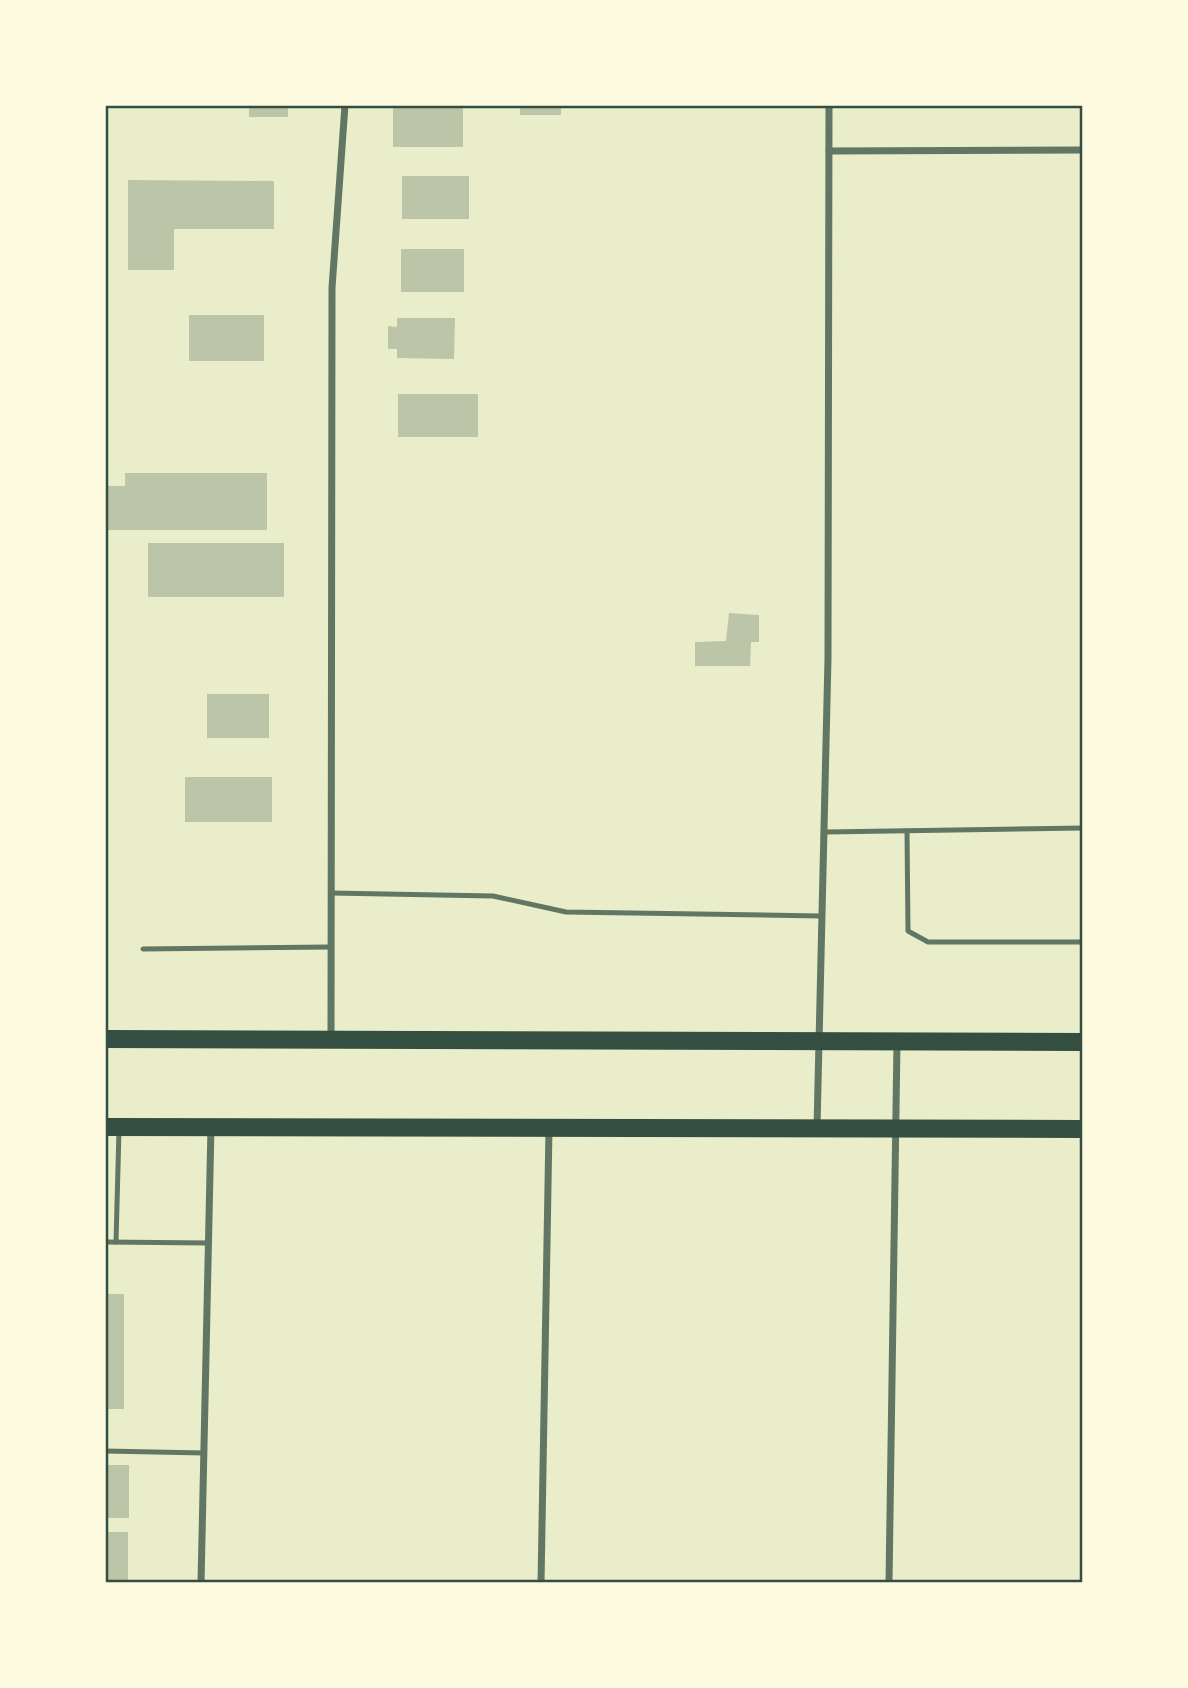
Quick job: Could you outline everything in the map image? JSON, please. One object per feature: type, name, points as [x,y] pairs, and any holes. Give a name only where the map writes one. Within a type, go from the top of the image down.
[{"type":"main road","points":[[105,1039],[1083,1042]]},
{"type":"main road","points":[[112,1127],[1079,1128]]},
{"type":"street","points":[[331,1040],[332,288],[345,105]]},
{"type":"street","points":[[817,1128],[825,832],[829,105]]},
{"type":"street","points":[[829,151],[1083,150]]},
{"type":"street","points":[[889,1583],[897,1041]]},
{"type":"street","points":[[201,1583],[211,1126]]},
{"type":"street","points":[[541,1583],[549,1128]]},
{"type":"lane","points":[[825,832],[1083,828]]},
{"type":"lane","points":[[907,831],[908,931],[928,942],[1083,942]]},
{"type":"lane","points":[[331,893],[493,896],[566,912],[821,916]]},
{"type":"lane","points":[[142,949],[331,947]]},
{"type":"lane","points":[[112,1127],[116,1242]]},
{"type":"lane","points":[[105,1242],[208,1243]]},
{"type":"lane","points":[[105,1451],[204,1453]]},
{"type":"building","points":[[249,105],[288,105],[288,117],[249,117]]},
{"type":"building","points":[[393,105],[463,105],[463,147],[393,147]]},
{"type":"building","points":[[520,105],[561,105],[561,115],[520,115]]},
{"type":"building","points":[[402,176],[469,176],[469,219],[402,219]]},
{"type":"building","points":[[128,180],[274,181],[274,229],[174,229],[174,270],[128,270]]},
{"type":"building","points":[[401,249],[464,249],[464,292],[401,292]]},
{"type":"building","points":[[189,315],[264,315],[264,361],[189,361]]},
{"type":"building","points":[[397,318],[455,318],[454,359],[397,358],[397,349],[388,349],[388,326],[397,327]]},
{"type":"building","points":[[398,394],[478,394],[478,437],[398,437]]},
{"type":"building","points":[[125,473],[267,473],[267,530],[105,530],[105,486],[125,486]]},
{"type":"building","points":[[148,543],[284,543],[284,597],[148,597]]},
{"type":"building","points":[[729,613],[759,615],[759,642],[751,642],[750,666],[695,666],[695,642],[726,641]]},
{"type":"building","points":[[207,694],[269,694],[269,738],[207,738]]},
{"type":"building","points":[[185,777],[272,777],[272,822],[185,822]]},
{"type":"building","points":[[105,1294],[124,1294],[124,1409],[105,1409]]},
{"type":"building","points":[[105,1465],[129,1465],[129,1518],[105,1518]]},
{"type":"building","points":[[105,1532],[128,1532],[128,1583],[105,1583]]}]
